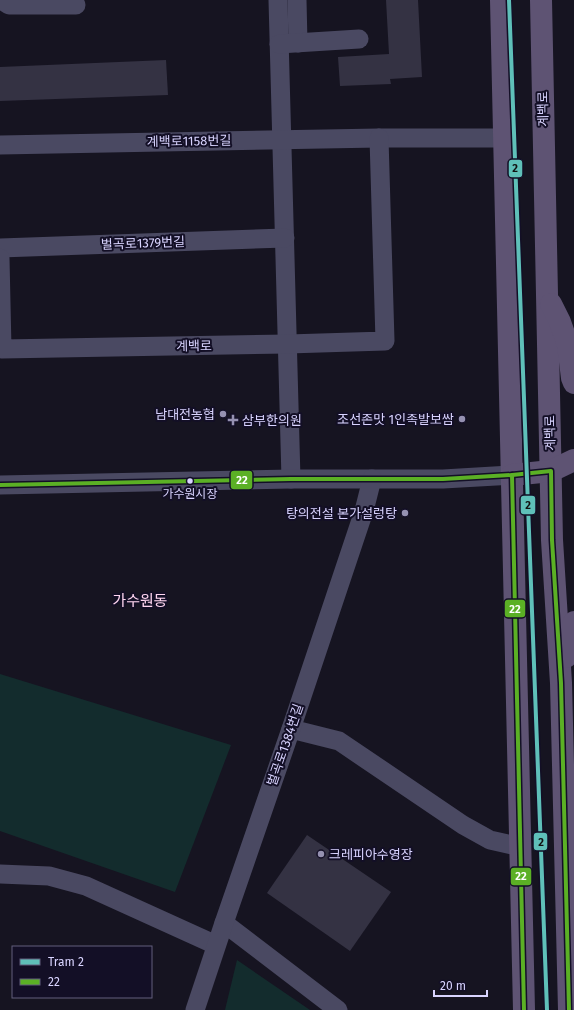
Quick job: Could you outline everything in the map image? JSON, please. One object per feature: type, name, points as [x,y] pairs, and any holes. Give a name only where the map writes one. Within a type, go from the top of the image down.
[{"type":"main road","points":[[501,0],[524,1010]]},
{"type":"main road","name":"계백로","points":[[541,0],[552,540],[560,683],[570,1010]]},
{"type":"main road","points":[[547,296],[560,322],[568,344],[572,378],[574,383]]},
{"type":"main road","points":[[512,475],[551,471],[574,460]]},
{"type":"main road","points":[[551,471],[574,478]]},
{"type":"main road","points":[[560,683],[574,622]]},
{"type":"street","points":[[1,0],[9,5],[76,5]]},
{"type":"street","points":[[278,0],[291,479]]},
{"type":"street","points":[[297,0],[298,43]]},
{"type":"street","points":[[279,44],[359,39]]},
{"type":"street","name":"계백로","points":[[0,258],[2,349],[385,341],[378,138]]},
{"type":"street","name":"계백로1158번길","points":[[0,145],[282,139],[504,138]]},
{"type":"street","name":"벌곡로1379번길","points":[[0,248],[285,238]]},
{"type":"street","points":[[0,485],[291,479],[443,479],[512,475]]},
{"type":"street","name":"벌곡로1384번길","points":[[195,1010],[364,511],[372,479]]},
{"type":"street","points":[[291,729],[339,741],[462,825],[490,840],[521,847]]},
{"type":"street","points":[[0,874],[49,876],[86,886],[216,945]]},
{"type":"street","points":[[224,923],[338,1010]]},
{"type":"green space","points":[[0,674],[231,745],[175,892],[0,831]]},
{"type":"green space","points":[[237,960],[310,1010],[225,1010]]},
{"type":"building","points":[[386,0],[418,0],[422,77],[390,79],[391,84],[340,86],[338,57],[389,54]]},
{"type":"building","points":[[166,60],[168,95],[0,101],[0,67]]},
{"type":"building","points":[[307,835],[391,892],[350,951],[267,893]]},
{"type":"tram line","name":"2","points":[[509,0],[547,1010]]},
{"type":"transit line","name":"22","points":[[0,485],[291,479],[443,479],[551,471],[552,540],[561,683],[569,1010]]},
{"type":"transit line","name":"22","points":[[512,475],[524,1010]]},
{"type":"place","name":"남대전농협","points":[[223,414]]},
{"type":"place","name":"조선존맛 1인족발보쌈","points":[[462,419]]},
{"type":"place","name":"삼부한의원","points":[[233,420]]},
{"type":"place","name":"가수원시장","points":[[190,481]]},
{"type":"place","name":"탕의전설 본가설렁탕","points":[[405,513]]},
{"type":"place","name":"크레피아수영장","points":[[321,854]]},
{"type":"district","name":"가수원동","points":[[140,601]]}]
